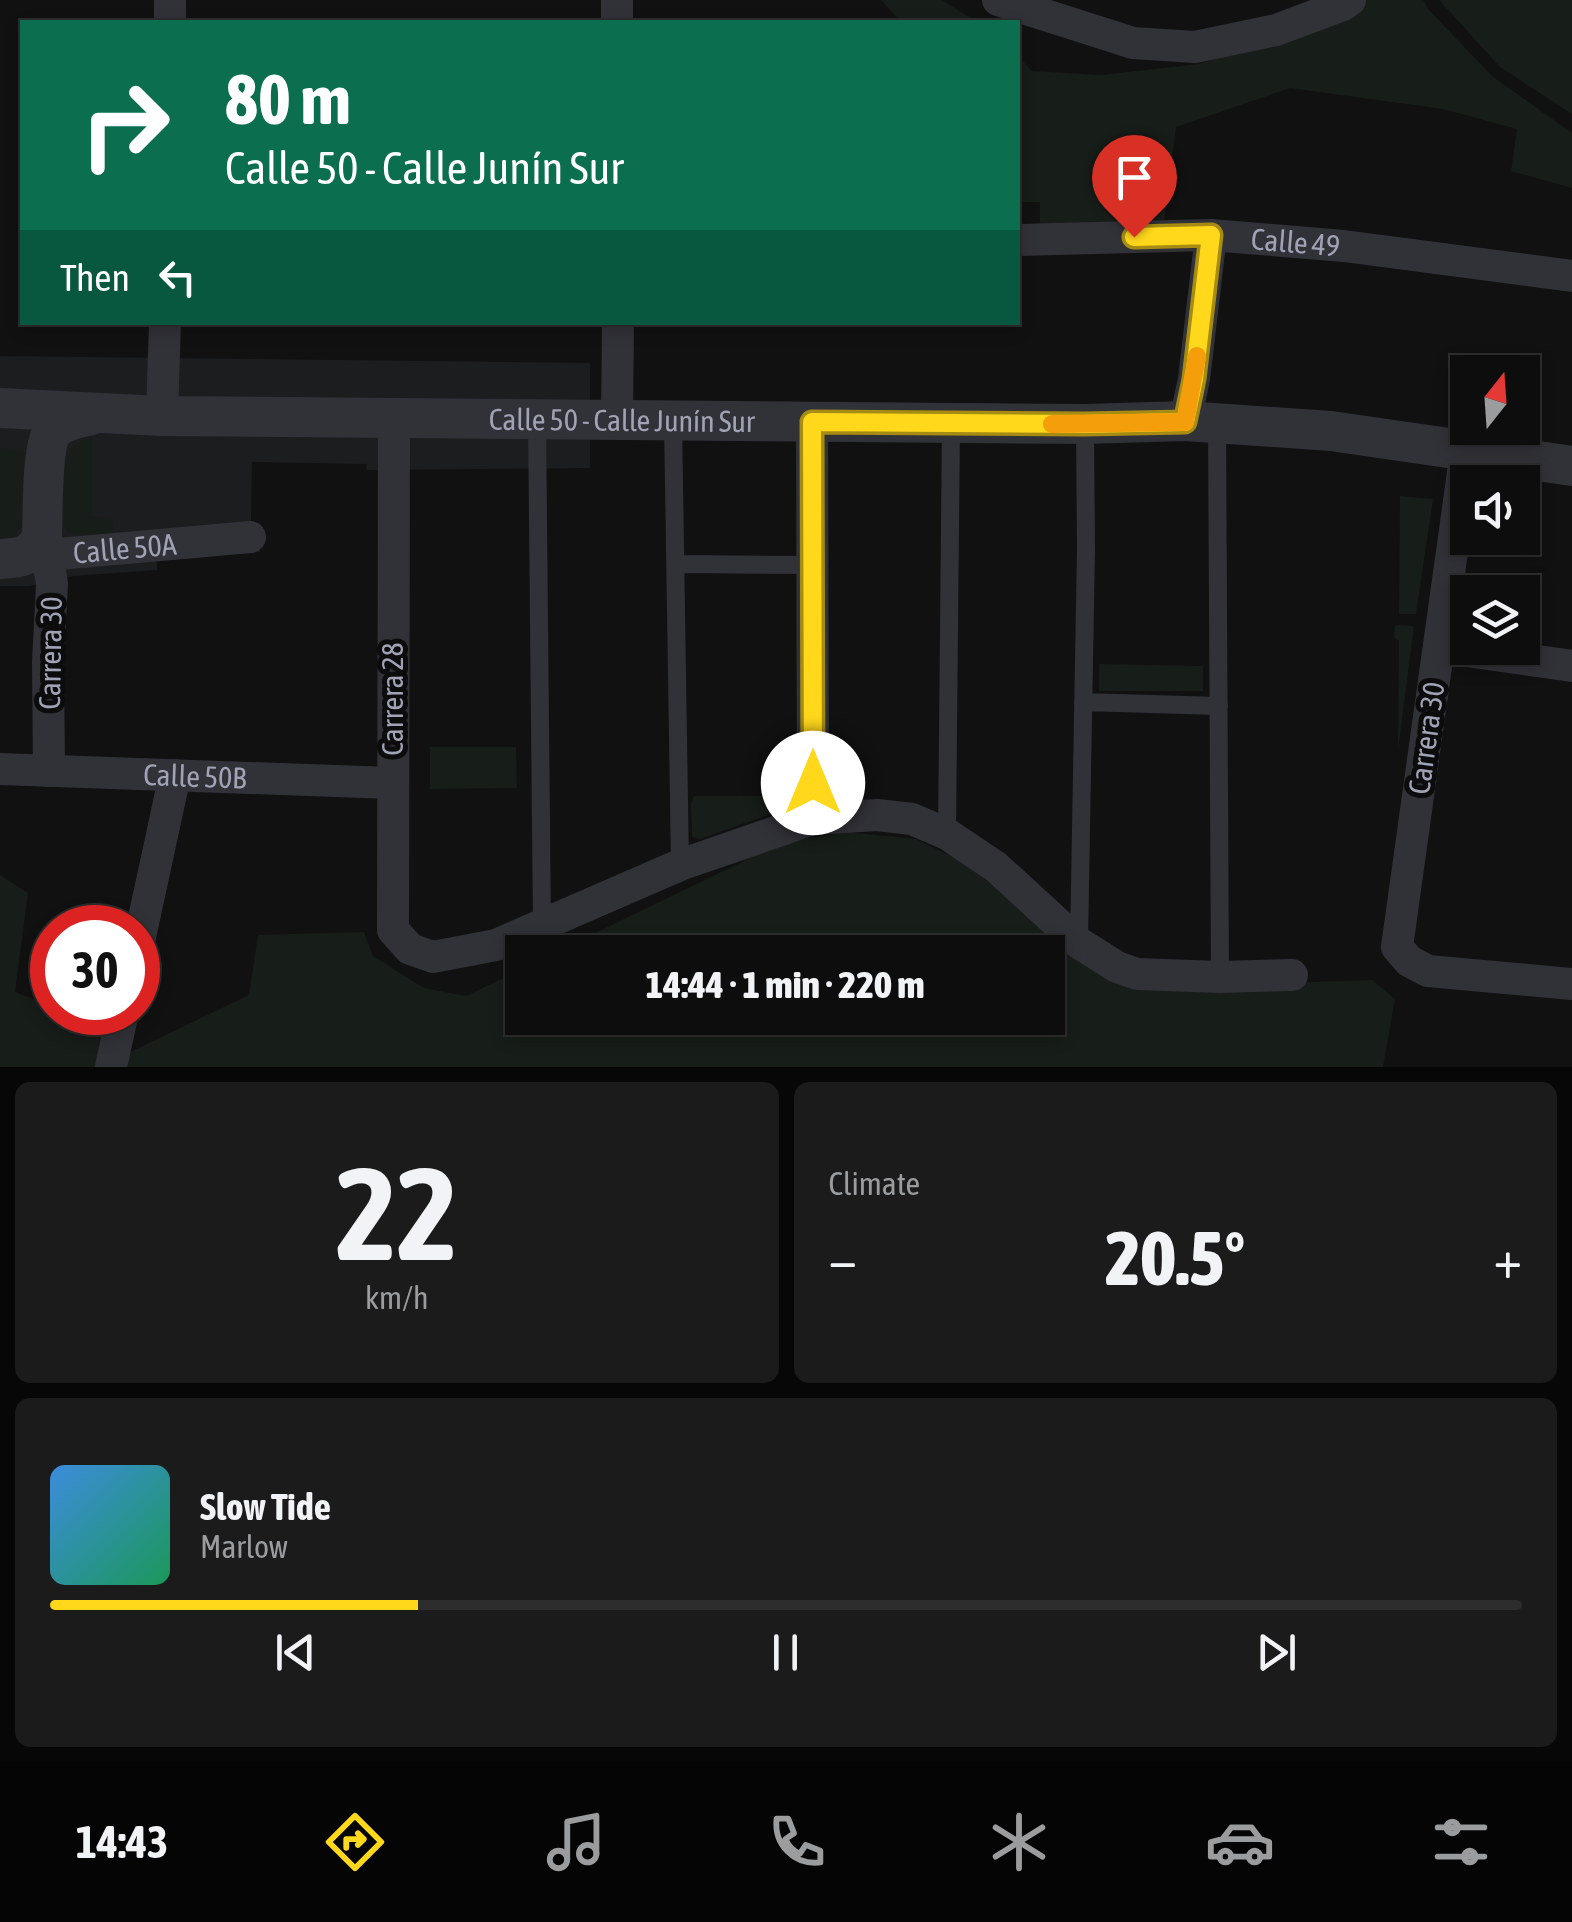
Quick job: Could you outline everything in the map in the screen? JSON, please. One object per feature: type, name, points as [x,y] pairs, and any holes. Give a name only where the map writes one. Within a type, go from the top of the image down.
[{"type":"street","points":[[998,0],[1133,43],[1195,47],[1276,30],[1350,0]]},
{"type":"street","points":[[1201,423],[1194,379],[1211,235]]},
{"type":"street","name":"Calle 49","points":[[1020,240],[1211,235],[1344,246],[1572,276]]},
{"type":"street","points":[[162,416],[165,325]]},
{"type":"street","points":[[618,325],[618,418]]},
{"type":"street","name":"Carrera 30","points":[[49,770],[52,572],[27,553],[46,445],[54,430],[67,421],[100,413]]},
{"type":"street","name":"Calle 50 - Calle Junín Sur","points":[[10,414],[1201,423],[1331,431],[1572,466]]},
{"type":"street","name":"Carrera 28","points":[[394,418],[392,930],[410,949],[433,957],[496,945],[542,926]]},
{"type":"street","points":[[812,422],[814,819]]},
{"type":"street","name":"Carrera 30","points":[[1466,451],[1397,946],[1409,961],[1428,971],[1572,984]]},
{"type":"street","name":"Calle 50A","points":[[27,553],[250,537]]},
{"type":"street","points":[[1439,647],[1572,666]]},
{"type":"street","name":"Calle 50B","points":[[0,769],[391,783]]},
{"type":"street","points":[[147,905],[175,775]]},
{"type":"street","points":[[542,926],[680,865],[814,819],[895,817],[912,819],[948,834],[996,867],[1079,942],[1116,967],[1137,974],[1292,975]]},
{"type":"street","points":[[111,1067],[118,1035]]},
{"type":"lane","points":[[537,418],[542,926]]},
{"type":"lane","points":[[673,419],[680,865]]},
{"type":"lane","points":[[948,834],[951,423]]},
{"type":"lane","points":[[1201,423],[1219,706],[1220,977]]},
{"type":"lane","points":[[1079,942],[1086,549],[1084,424]]},
{"type":"lane","points":[[676,564],[812,565]]},
{"type":"lane","points":[[1084,702],[1219,706]]},
{"type":"shaded area","points":[[881,0],[942,0],[974,20],[899,20]]},
{"type":"shaded area","points":[[1364,0],[1423,0],[1492,76],[1572,133],[1572,188],[1511,171],[1517,129],[1443,109],[1290,88],[1176,127],[1163,231],[1040,230],[1040,202],[1020,202],[1020,58],[1032,71],[1101,75],[1199,64],[1278,38]]},
{"type":"shaded area","points":[[1439,0],[1572,0],[1572,114],[1500,67]]},
{"type":"shaded area","points":[[0,356],[590,363],[590,468],[367,470],[366,464],[252,462],[251,523],[260,523],[260,552],[157,560],[157,570],[73,576],[30,586],[0,586]]},
{"type":"shaded area","points":[[92,439],[92,516],[113,519],[112,534],[95,536],[67,531],[62,514],[61,491],[67,458],[75,445]]},
{"type":"shaded area","points":[[0,447],[27,453],[25,523],[12,537],[0,542]]},
{"type":"shaded area","points":[[1400,496],[1433,499],[1416,614],[1399,614]]},
{"type":"shaded area","points":[[1395,625],[1414,626],[1398,750],[1399,641],[1394,637]]},
{"type":"shaded area","points":[[1099,664],[1203,666],[1203,691],[1099,691]]},
{"type":"shaded area","points":[[430,747],[516,747],[517,788],[430,789]]},
{"type":"shaded area","points":[[694,796],[798,796],[799,804],[700,839],[692,837]]},
{"type":"shaded area","points":[[846,832],[916,839],[967,864],[1050,935],[591,935],[781,843]]},
{"type":"shaded area","points":[[0,875],[28,893],[15,992],[30,998],[30,1035],[102,1035],[95,1067],[0,1067]]},
{"type":"shaded area","points":[[364,932],[373,956],[424,988],[466,996],[505,977],[505,1035],[1065,1035],[1065,948],[1089,968],[1144,988],[1372,980],[1395,999],[1383,1067],[125,1067],[128,1053],[249,995],[258,935]]},
{"type":"slow traffic","points":[[1052,424],[1185,422],[1197,356]]},
{"type":"route","points":[[813,783],[812,422],[1185,422],[1211,235],[1134,237]]}]
